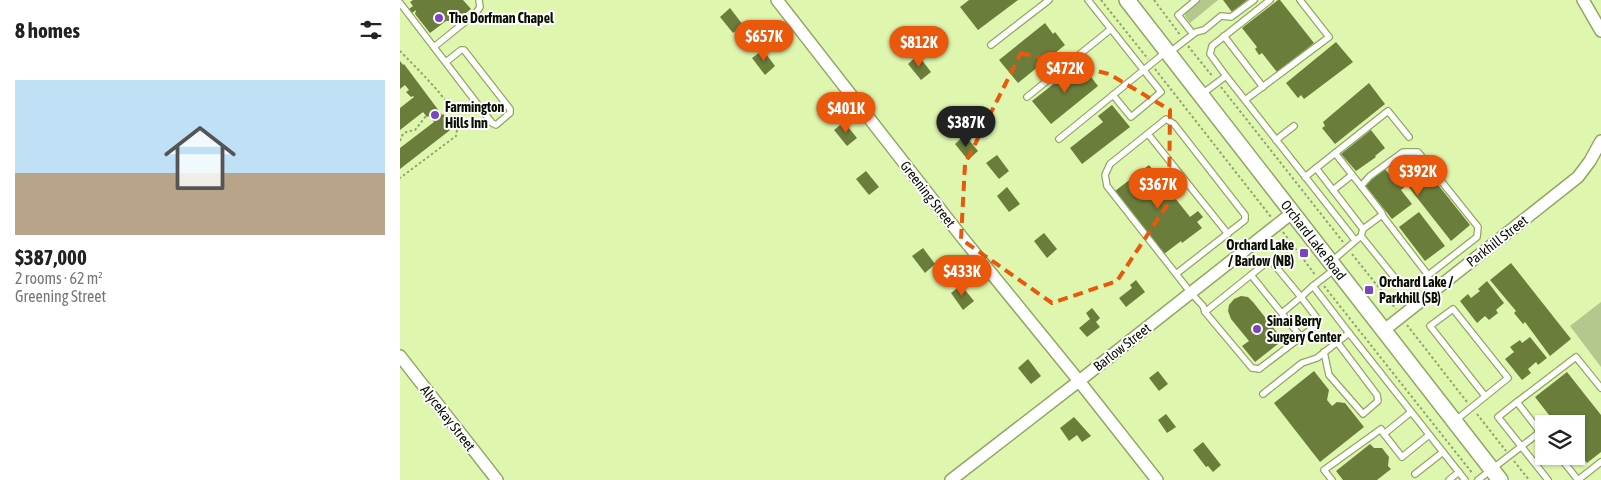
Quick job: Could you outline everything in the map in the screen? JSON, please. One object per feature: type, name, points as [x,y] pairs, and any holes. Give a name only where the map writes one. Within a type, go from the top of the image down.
[{"type":"main road","name":"Orchard Lake Road","points":[[1127,0],[1496,475]]},
{"type":"street","name":"Greening Street","points":[[777,0],[950,223],[1157,480]]},
{"type":"street","points":[[1583,0],[1601,30]]},
{"type":"street","name":"Parkhill Street","points":[[1383,331],[1578,176],[1590,161],[1601,141]]},
{"type":"street","name":"Barlow Street","points":[[951,480],[1292,213]]},
{"type":"street","name":"Alycekay Street","points":[[400,356],[497,480]]},
{"type":"lane","points":[[434,47],[470,20],[480,7],[479,0]]},
{"type":"lane","points":[[990,45],[1049,0]]},
{"type":"lane","points":[[1088,0],[1161,92],[1131,117],[1113,95]]},
{"type":"lane","points":[[1193,34],[1178,15],[1196,0]]},
{"type":"lane","points":[[1059,139],[1167,52],[1193,34],[1204,30],[1221,16],[1231,17],[1254,0]]},
{"type":"lane","points":[[1270,0],[1212,46],[1210,54],[1355,240]]},
{"type":"lane","points":[[1245,100],[1329,37],[1300,0]]},
{"type":"lane","points":[[400,3],[492,123],[496,125],[510,113],[510,109],[464,50],[461,50],[446,62]]},
{"type":"lane","points":[[1027,98],[1111,29]]},
{"type":"lane","points":[[1224,36],[1263,87]]},
{"type":"lane","points":[[1200,95],[1226,76]]},
{"type":"lane","points":[[1305,177],[1388,111],[1409,137]]},
{"type":"lane","points":[[1176,274],[1246,220],[1245,215],[1180,131],[1166,119],[1110,164],[1105,175],[1107,186],[1205,312],[1252,368],[1259,370],[1318,324],[1316,317],[1272,262],[1267,262],[1205,312]]},
{"type":"lane","points":[[1276,140],[1294,126]]},
{"type":"lane","points":[[1148,134],[1228,234]]},
{"type":"lane","points":[[1361,186],[1370,176],[1403,152],[1418,152],[1478,227],[1477,236],[1422,280],[1408,285],[1399,283],[1361,236]]},
{"type":"lane","points":[[1335,153],[1428,275]]},
{"type":"lane","points":[[1316,168],[1363,229]]},
{"type":"lane","points":[[1333,190],[1352,175]]},
{"type":"lane","points":[[1282,312],[1320,280],[1347,247],[1361,236],[1363,229],[1382,215]]},
{"type":"lane","points":[[1252,275],[1301,337]]},
{"type":"lane","points":[[1313,286],[1465,480]]},
{"type":"lane","points":[[1455,422],[1508,378],[1453,309],[1430,326],[1485,396]]},
{"type":"lane","points":[[1263,394],[1302,363],[1317,358],[1349,333]]},
{"type":"lane","points":[[1324,352],[1329,375],[1363,414],[1378,401],[1377,395],[1337,342]]},
{"type":"lane","points":[[1548,480],[1498,418],[1576,357],[1601,388]]},
{"type":"lane","points":[[1517,402],[1535,425]]},
{"type":"lane","points":[[1384,434],[1412,412]]},
{"type":"lane","points":[[1332,480],[1324,470],[1380,429],[1402,457],[1429,435]]},
{"type":"lane","points":[[1478,480],[1496,475],[1510,456],[1535,439]]},
{"type":"lane","points":[[1415,474],[1443,452]]},
{"type":"lane","points":[[1566,465],[1578,480],[1601,462]]},
{"type":"lane","points":[[1448,480],[1459,472]]},
{"type":"path","points":[[1101,0],[1478,480]]},
{"type":"path","points":[[1154,0],[1529,480]]},
{"type":"path","points":[[400,51],[422,72],[452,112],[458,125],[456,136],[400,178]]},
{"type":"path","points":[[400,141],[403,133],[407,130],[415,130],[426,116]]},
{"type":"highlighted area","points":[[1021,53],[1109,74],[1170,110],[1169,202],[1117,281],[1052,303],[961,239],[965,164]]},
{"type":"green space","points":[[1201,0],[1218,0],[1190,23],[1185,16],[1185,12]]},
{"type":"green space","points":[[1601,302],[1601,367],[1570,326]]},
{"type":"building","name":"The Dorfman Chapel","points":[[413,0],[463,0],[471,9],[452,24],[450,21],[446,21],[430,33],[415,14],[416,10],[412,13],[409,9],[413,6],[410,2]]},
{"type":"building","points":[[969,0],[1018,0],[978,30],[960,7]]},
{"type":"building","points":[[1223,0],[1247,0],[1232,12]]},
{"type":"building","points":[[1280,0],[1314,43],[1277,72],[1262,53],[1259,55],[1255,49],[1257,47],[1242,28]]},
{"type":"building","points":[[730,8],[743,25],[733,33],[720,17]]},
{"type":"building","points":[[1045,23],[1065,45],[1018,83],[999,60]]},
{"type":"building","points":[[1336,42],[1353,62],[1304,99],[1301,95],[1298,98],[1286,83]]},
{"type":"building","points":[[763,50],[775,66],[765,75],[752,58]]},
{"type":"building","points":[[918,55],[931,72],[921,80],[908,64]]},
{"type":"building","name":"Farmington Hills Inn","points":[[400,61],[442,115],[454,127],[400,169],[400,148],[434,122],[423,112],[400,130],[400,108],[414,97],[411,97],[406,92],[409,90],[405,85],[400,89]]},
{"type":"building","points":[[1080,63],[1098,86],[1051,124],[1032,101]]},
{"type":"building","points":[[1369,83],[1385,104],[1335,144],[1322,128],[1325,126],[1323,122]]},
{"type":"building","points":[[1112,105],[1130,127],[1082,164],[1070,148],[1103,122],[1098,116]]},
{"type":"building","points":[[973,110],[978,118],[952,138],[942,124],[952,116],[957,122]]},
{"type":"building","points":[[844,122],[857,138],[847,146],[834,130]]},
{"type":"building","points":[[1371,130],[1385,148],[1356,171],[1341,154]]},
{"type":"building","points":[[965,135],[978,151],[968,160],[955,144]]},
{"type":"building","points":[[997,155],[1009,171],[999,179],[986,163]]},
{"type":"building","points":[[1416,157],[1470,225],[1451,241],[1407,185],[1401,190],[1412,204],[1392,219],[1365,185],[1385,169],[1396,183],[1402,179],[1396,172]]},
{"type":"building","points":[[1149,165],[1190,217],[1198,211],[1203,217],[1197,222],[1202,228],[1164,254],[1115,191]]},
{"type":"building","points":[[866,171],[879,187],[869,195],[856,179]]},
{"type":"building","points":[[1007,187],[1020,204],[1009,212],[997,196]]},
{"type":"building","points":[[1419,212],[1445,246],[1425,261],[1399,227]]},
{"type":"building","points":[[1044,233],[1057,249],[1047,258],[1034,241]]},
{"type":"building","points":[[923,248],[935,264],[925,273],[912,256]]},
{"type":"building","points":[[1511,263],[1571,339],[1550,356],[1525,322],[1523,324],[1514,313],[1516,311],[1490,280]]},
{"type":"building","points":[[1136,280],[1145,292],[1126,307],[1119,298],[1132,288],[1130,285]]},
{"type":"building","points":[[1487,281],[1504,303],[1496,310],[1498,313],[1489,320],[1485,316],[1477,323],[1460,301],[1468,294],[1471,298],[1480,291],[1478,289]]},
{"type":"building","points":[[961,285],[974,301],[963,310],[951,293]]},
{"type":"building","name":"Sinai Berry Surgery Center","points":[[1241,296],[1248,297],[1253,302],[1283,340],[1255,362],[1242,346],[1249,341],[1231,319],[1228,311],[1229,305],[1234,299]]},
{"type":"building","points":[[1092,308],[1100,318],[1096,322],[1100,327],[1087,337],[1079,328],[1090,319],[1086,313]]},
{"type":"building","points":[[1530,337],[1547,358],[1538,365],[1536,362],[1528,369],[1531,373],[1522,380],[1505,359],[1514,352],[1510,347],[1520,340],[1522,343]]},
{"type":"building","points":[[1028,359],[1041,376],[1031,384],[1018,368]]},
{"type":"building","points":[[1158,371],[1168,384],[1159,391],[1149,378]]},
{"type":"building","points":[[1314,371],[1329,390],[1327,400],[1332,406],[1337,402],[1345,403],[1364,427],[1320,462],[1274,403]]},
{"type":"building","points":[[1567,372],[1601,415],[1601,452],[1587,463],[1585,461],[1585,415],[1549,415],[1535,397]]},
{"type":"building","points":[[1166,414],[1176,427],[1167,433],[1158,420]]},
{"type":"building","points":[[1074,417],[1091,436],[1082,442],[1077,435],[1069,441],[1060,428]]},
{"type":"building","points":[[1203,442],[1221,465],[1213,472],[1208,466],[1206,467],[1193,450]]},
{"type":"building","points":[[1370,444],[1374,448],[1382,448],[1389,457],[1388,466],[1391,469],[1377,480],[1343,480],[1336,471]]},
{"type":"place","name":"The Dorfman Chapel","points":[[439,18]]},
{"type":"place","name":"Farmington Hills Inn","points":[[435,115]]},
{"type":"place","name":"Orchard Lake / Barlow (NB)","points":[[1304,253]]},
{"type":"place","name":"Orchard Lake / Parkhill (SB)","points":[[1369,290]]},
{"type":"place","name":"Sinai Berry Surgery Center","points":[[1257,329]]}]
